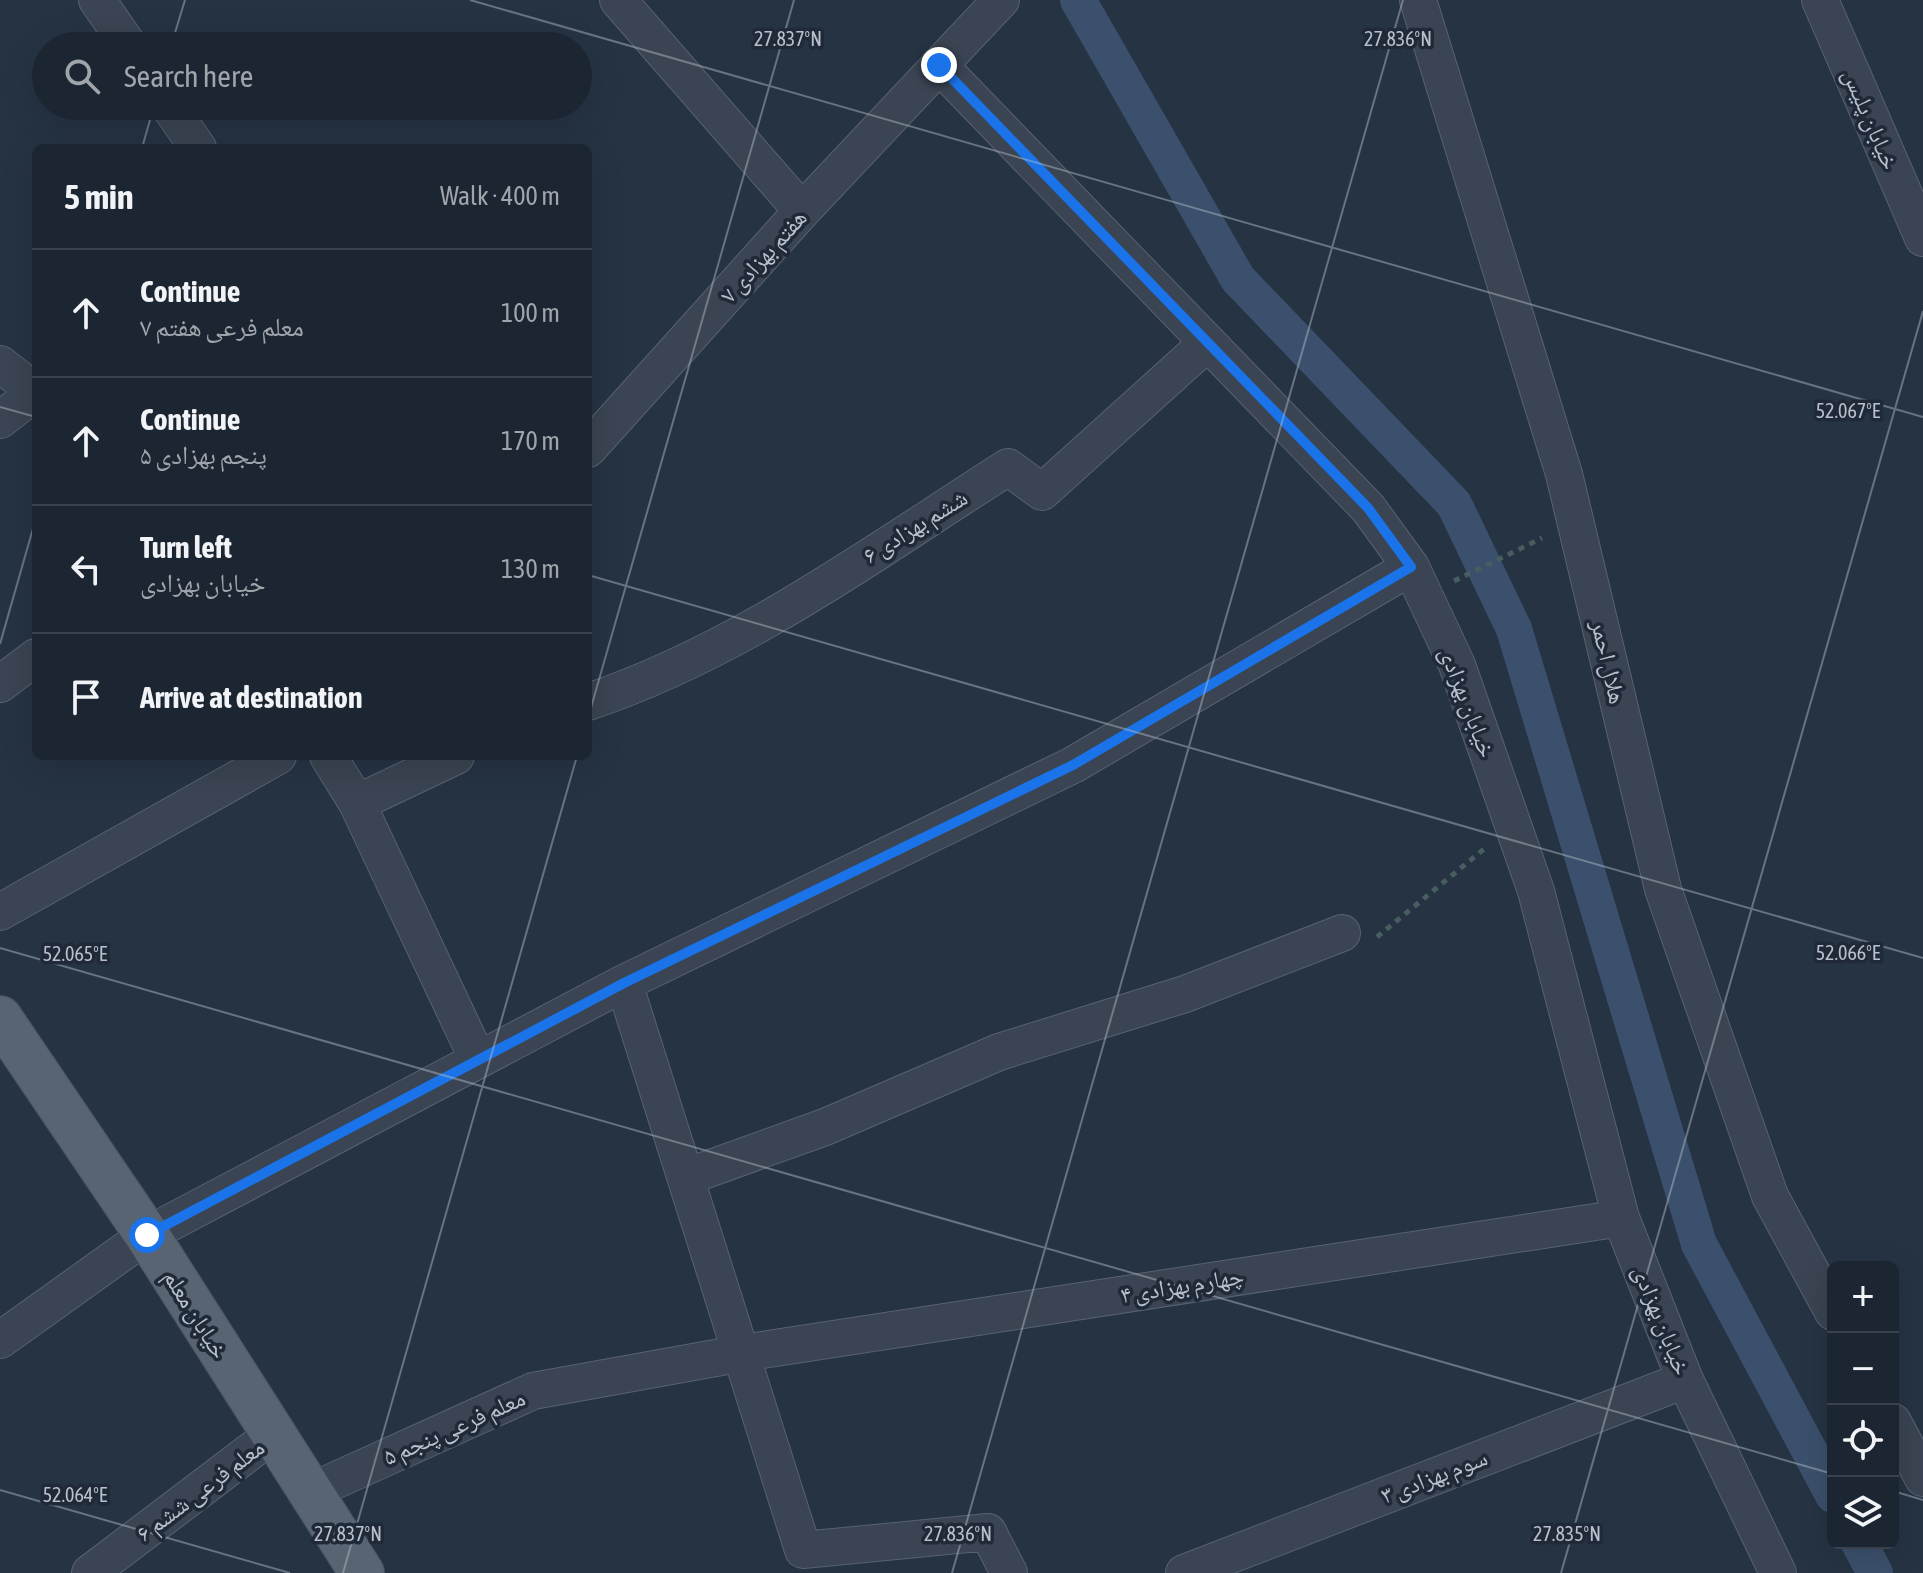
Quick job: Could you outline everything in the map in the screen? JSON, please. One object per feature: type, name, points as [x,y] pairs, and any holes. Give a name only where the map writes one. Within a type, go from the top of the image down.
[{"type":"main road","name":"خیابان معلم","points":[[0,1018],[147,1235],[362,1573]]},
{"type":"street","points":[[97,0],[119,32]]},
{"type":"street","points":[[939,65],[1001,0]]},
{"type":"street","name":"هلال احمر","points":[[1418,0],[1555,444],[1663,889],[1770,1196],[1827,1301]]},
{"type":"street","name":"خیابان پلیس","points":[[1820,0],[1923,238]]},
{"type":"street","points":[[630,4],[802,211]]},
{"type":"street","name":"هفتم بهزادی ۷","points":[[592,445],[802,211],[939,65]]},
{"type":"street","name":"خیابان بهزادی","points":[[939,65],[1368,508],[1418,581],[1457,665],[1536,891],[1621,1218],[1685,1380],[1778,1573]]},
{"type":"street","points":[[179,120],[195,144]]},
{"type":"street","name":"ششم بهزادی ۶","points":[[592,701],[639,685],[778,613],[1008,467],[1042,492],[1206,344]]},
{"type":"street","points":[[0,364],[32,389]]},
{"type":"street","points":[[0,420],[32,395]]},
{"type":"street","points":[[0,1340],[147,1235],[624,983],[1073,765],[1418,581]]},
{"type":"street","points":[[0,684],[32,660]]},
{"type":"street","points":[[0,912],[271,760]]},
{"type":"street","points":[[330,760],[357,803],[478,1060]]},
{"type":"street","points":[[357,803],[448,760]]},
{"type":"street","points":[[686,1177],[825,1127],[999,1052],[1185,994],[1342,933]]},
{"type":"street","points":[[624,983],[803,1550],[988,1532],[1009,1573]]},
{"type":"street","name":"چهارم بهزادی ۴","points":[[743,1353],[1621,1218]]},
{"type":"street","name":"معلم فرعی پنجم ۵","points":[[312,1491],[533,1391],[743,1353]]},
{"type":"street","name":"سوم بهزادی ۳","points":[[1184,1573],[1685,1380]]},
{"type":"street","points":[[1899,1433],[1923,1478]]},
{"type":"street","name":"معلم فرعی ششم ۶","points":[[90,1573],[272,1435]]},
{"type":"path","points":[[1418,581],[1576,522]]},
{"type":"path","points":[[1342,933],[1362,949],[1513,826]]},
{"type":"waterway","points":[[1078,0],[1238,279],[1454,504],[1514,629],[1699,1244],[1827,1484]]},
{"type":"waterway","points":[[1862,1549],[1875,1573]]},
{"type":"route","points":[[147,1235],[624,983],[1073,765],[1411,567],[1368,508],[939,65]]}]
